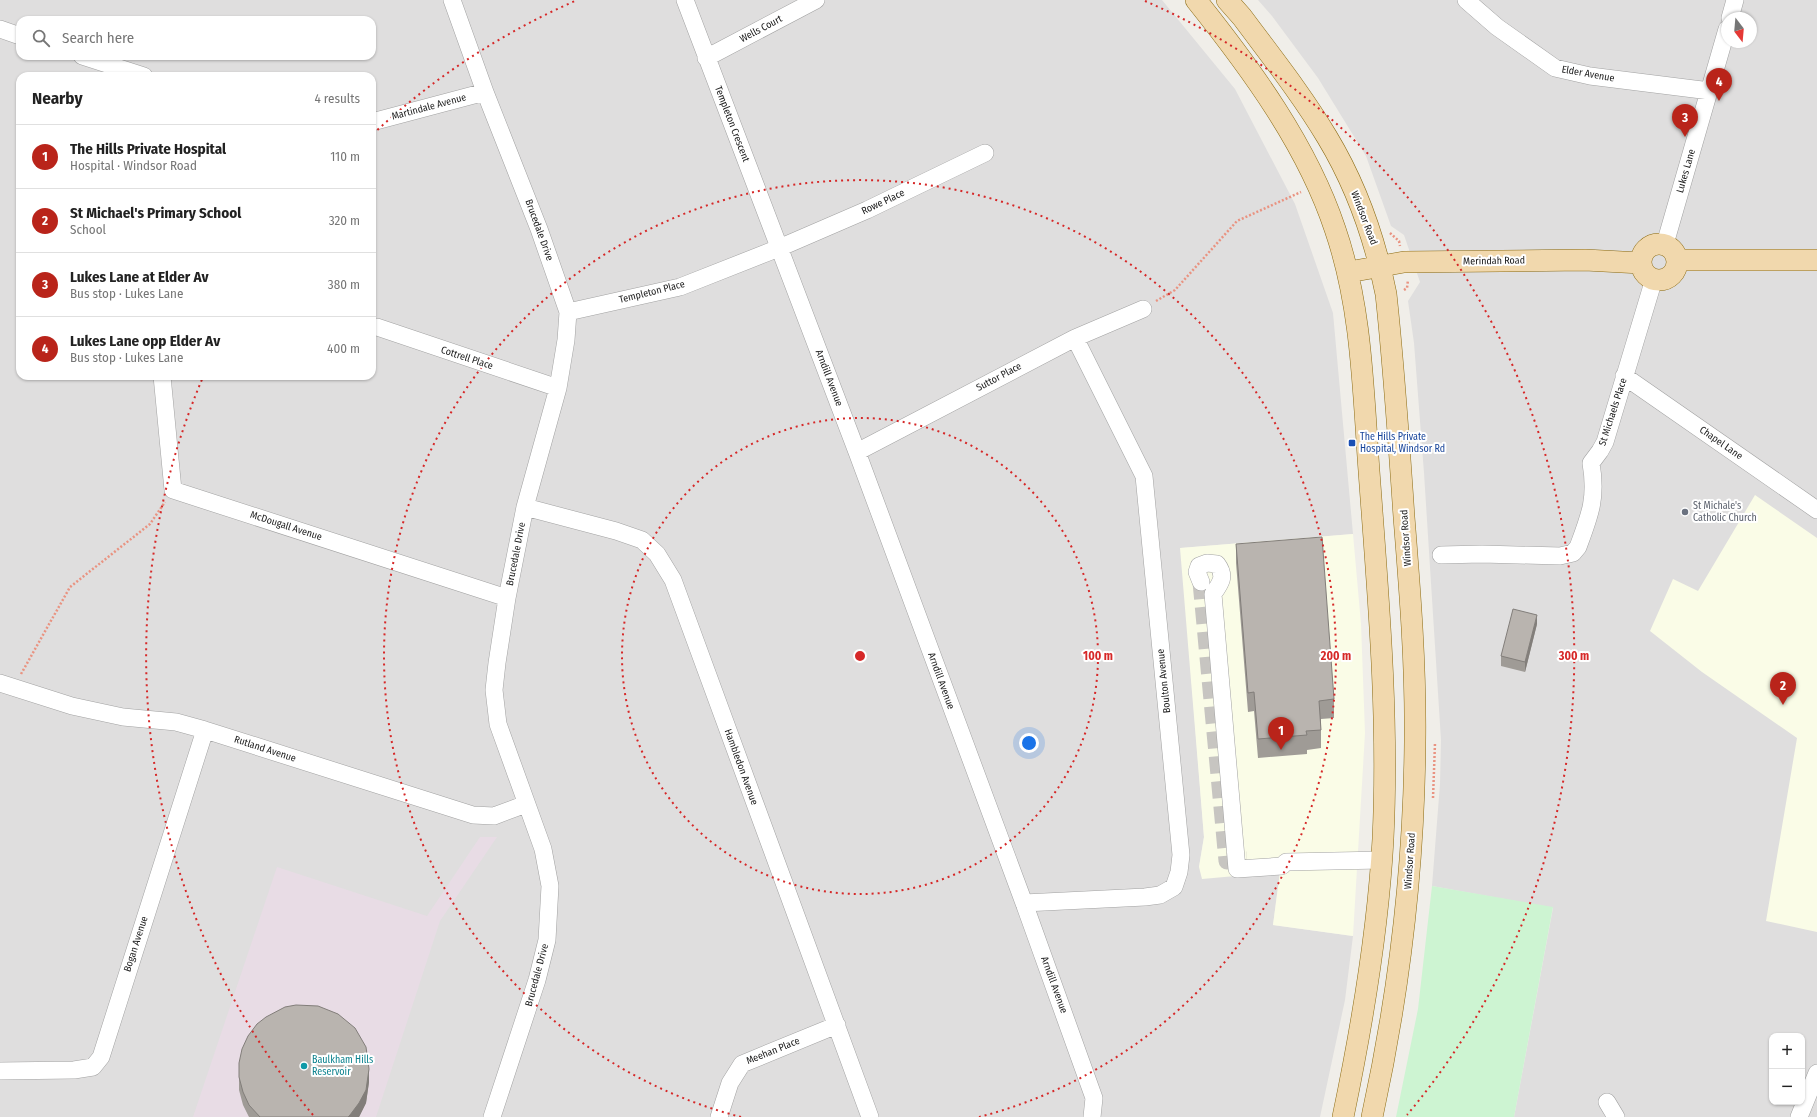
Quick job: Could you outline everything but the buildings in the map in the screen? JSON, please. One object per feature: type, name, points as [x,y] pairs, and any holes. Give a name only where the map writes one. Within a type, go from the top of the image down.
[{"type":"main road","points":[[1196,0],[1220,30],[1273,107],[1305,160],[1317,184],[1335,228],[1354,299],[1362,376],[1382,659],[1384,743],[1381,860],[1375,921],[1364,1005],[1343,1117]]},
{"type":"main road","name":"Windsor Road","points":[[1227,0],[1242,17],[1327,137],[1346,174],[1367,222],[1380,266],[1386,294],[1391,340],[1414,654],[1415,742],[1414,787],[1407,902],[1395,994],[1382,1071],[1372,1117]]},
{"type":"main road","points":[[1671,252],[1677,267],[1674,273],[1668,278],[1661,280],[1648,271],[1642,256],[1645,250],[1658,244],[1671,252],[1817,260]]},
{"type":"main road","name":"Merindah Road","points":[[1348,272],[1404,262],[1585,260],[1648,271]]},
{"type":"main road","points":[[1381,860],[1392,849],[1414,787]]},
{"type":"main road","points":[[1381,860],[1387,876],[1390,893],[1391,920],[1387,975],[1395,994]]},
{"type":"street","name":"Brucedale Drive","points":[[452,0],[485,92],[539,229],[568,312],[566,340],[558,388],[524,507],[507,598],[494,690],[498,724],[543,849],[550,886],[547,940],[537,980],[492,1117]]},
{"type":"street","name":"Templeton Crescent","points":[[685,0],[779,248]]},
{"type":"street","name":"Wells Court","points":[[706,58],[816,0]]},
{"type":"street","name":"Elder Avenue","points":[[1466,0],[1497,27],[1555,68],[1590,76],[1710,91]]},
{"type":"street","points":[[1732,12],[1735,0]]},
{"type":"street","points":[[0,29],[16,35]]},
{"type":"street","name":"Lukes Lane","points":[[1671,252],[1722,48]]},
{"type":"street","points":[[94,60],[132,72]]},
{"type":"street","name":"Martindale Avenue","points":[[376,121],[485,92]]},
{"type":"street","name":"Rowe Place","points":[[779,248],[867,210],[985,152]]},
{"type":"street","name":"Templeton Place","points":[[568,312],[680,286],[779,248]]},
{"type":"street","name":"Arndill Avenue","points":[[779,248],[857,452],[1024,903],[1094,1098],[1092,1117]]},
{"type":"street","name":"St Michaels Place","points":[[1441,555],[1482,554],[1560,556],[1573,553],[1578,548],[1594,497],[1594,482],[1591,463],[1605,442],[1624,376],[1648,271]]},
{"type":"street","name":"Suttor Place","points":[[857,452],[1075,338],[1144,309]]},
{"type":"street","name":"Cottrell Place","points":[[377,328],[558,388]]},
{"type":"street","name":"Boulton Avenue","points":[[1024,903],[1160,895],[1174,887],[1179,872],[1181,855],[1144,476],[1075,338]]},
{"type":"street","name":"Chapel Lane","points":[[1624,376],[1817,510]]},
{"type":"street","points":[[162,380],[173,490]]},
{"type":"street","name":"McDougall Avenue","points":[[173,490],[507,598]]},
{"type":"street","name":"Hambledon Avenue","points":[[524,507],[616,531],[642,540],[657,554],[673,580],[694,642],[870,1117]]},
{"type":"street","points":[[1201,582],[1197,572],[1199,566],[1207,563],[1217,564],[1222,571],[1223,577],[1221,584],[1213,594],[1237,869],[1282,866],[1286,862]]},
{"type":"street","name":"Rutland Avenue","points":[[7,685],[72,706],[123,717],[176,722],[205,730],[473,815],[494,816],[526,804]]},
{"type":"street","name":"Bogan Avenue","points":[[0,1071],[74,1070],[93,1067],[101,1057],[205,730]]},
{"type":"street","points":[[1247,860],[1280,858],[1286,862],[1381,860]]},
{"type":"street","name":"Meehan Place","points":[[720,1117],[730,1083],[742,1064],[837,1025]]},
{"type":"street","points":[[1799,1117],[1817,1073]]},
{"type":"street","points":[[1607,1102],[1616,1117]]},
{"type":"path","points":[[1144,309],[1175,290],[1237,222],[1317,184]]},
{"type":"path","points":[[7,685],[70,587],[150,524],[173,490]]},
{"type":"shaded area","points":[[0,0],[1162,0],[1235,89],[1295,204],[1333,313],[1353,534],[1181,548],[1204,837],[1199,867],[1280,872],[1273,925],[1353,936],[1345,1000],[1320,1117],[0,1117]]},
{"type":"shaded area","points":[[1258,0],[1817,0],[1817,1117],[1514,1117],[1553,908],[1432,886],[1440,784],[1441,740],[1424,473],[1414,343],[1408,301],[1420,282],[1404,235],[1391,226],[1366,156],[1318,78],[1272,16]]},
{"type":"shaded area","points":[[1755,495],[1817,538],[1817,932],[1766,921],[1797,738],[1702,672],[1650,631],[1673,579],[1698,591]]},
{"type":"shaded area","points":[[1353,534],[1361,624],[1365,733],[1353,936],[1273,925],[1280,872],[1202,879],[1199,867],[1204,837],[1180,548]]},
{"type":"shaded area","points":[[480,837],[497,837],[440,921],[376,1117],[193,1117],[277,867],[427,916]]},
{"type":"green space","points":[[1432,886],[1553,907],[1514,1117],[1396,1117],[1418,1009]]},
{"type":"tunnel","points":[[1201,582],[1227,861],[1247,860]]},
{"type":"place","name":"Lukes Lane opp Elder Av","points":[[1719,101]]},
{"type":"place","name":"Lukes Lane at Elder Av","points":[[1685,137]]},
{"type":"place","name":"The Hills Private Hospital, Windsor Rd","points":[[1352,443]]},
{"type":"place","name":"St Michale's Catholic Church","points":[[1685,512]]},
{"type":"place","name":"St Michael's Primary School","points":[[1783,705]]},
{"type":"place","name":"The Hills Private Hospital","points":[[1281,750]]},
{"type":"place","name":"Baulkham Hills Reservoir","points":[[304,1066]]}]
